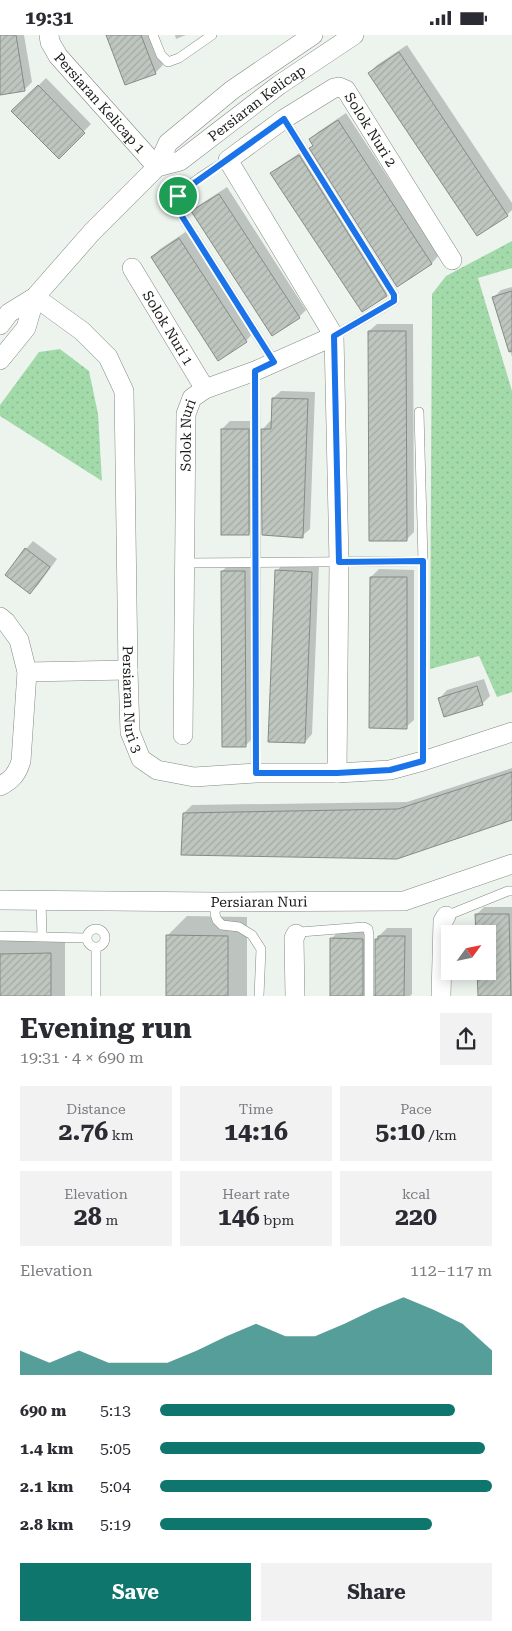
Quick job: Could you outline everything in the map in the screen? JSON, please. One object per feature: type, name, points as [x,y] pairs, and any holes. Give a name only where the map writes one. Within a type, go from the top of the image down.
[{"type":"street","name":"Persiaran Kelicap 1","points":[[49,35],[50,42],[58,57],[157,167]]},
{"type":"street","name":"Persiaran Kelicap","points":[[0,325],[9,313],[35,297],[92,232],[157,167],[168,143],[232,90],[313,35]]},
{"type":"street","name":"Persiaran Kelicap","points":[[157,167],[180,161],[279,85],[354,35]]},
{"type":"street","name":"Solok Nuri 2","points":[[228,159],[284,119],[334,88],[339,87],[346,91],[452,260]]},
{"type":"street","points":[[228,159],[334,336],[339,562],[337,773]]},
{"type":"street","name":"Solok Nuri 1","points":[[132,268],[205,389]]},
{"type":"street","name":"Persiaran Kelicap","points":[[0,360],[26,328],[35,297]]},
{"type":"street","name":"Persiaran Nuri 3","points":[[35,297],[82,331],[108,357],[124,391],[130,732],[141,759],[157,770],[194,777],[256,773],[337,773],[390,770],[512,732]]},
{"type":"street","name":"Solok Nuri","points":[[183,735],[186,414],[192,398],[205,389],[255,371],[334,336]]},
{"type":"street","points":[[0,617],[19,640],[27,672],[20,761],[17,773],[10,781],[0,786]]},
{"type":"street","points":[[27,672],[128,670]]},
{"type":"street","name":"Persiaran Nuri","points":[[0,900],[404,901],[512,864]]},
{"type":"street","points":[[441,996],[443,921],[446,916]]},
{"type":"street","points":[[295,996],[294,938],[296,934]]},
{"type":"lane","points":[[153,35],[161,55],[168,62],[179,58],[212,35]]},
{"type":"lane","points":[[284,119],[394,295],[394,301],[334,336]]},
{"type":"lane","points":[[228,159],[178,196],[177,204],[183,218],[274,362]]},
{"type":"lane","points":[[255,371],[256,773]]},
{"type":"lane","points":[[419,412],[423,561],[423,761]]},
{"type":"lane","points":[[184,563],[423,561]]},
{"type":"lane","points":[[446,916],[512,891]]},
{"type":"lane","points":[[41,899],[42,936]]},
{"type":"lane","points":[[216,902],[215,914],[217,920],[222,925],[239,927],[252,935],[261,949],[259,996]]},
{"type":"lane","points":[[296,934],[300,932],[364,927],[368,929],[369,996]]},
{"type":"lane","points":[[97,928],[102,931],[105,940],[102,945],[96,947],[90,946],[86,938],[91,929],[97,928]]},
{"type":"lane","points":[[0,936],[86,938]]},
{"type":"lane","points":[[96,947],[96,996]]},
{"type":"green space","points":[[512,241],[512,268],[478,278],[512,391],[512,692],[497,697],[479,656],[430,669],[432,294],[446,276]]},
{"type":"green space","points":[[60,349],[89,371],[98,414],[102,481],[0,416],[0,405],[39,352]]},
{"type":"building","points":[[0,35],[16,35],[25,91],[0,95]]},
{"type":"building","points":[[106,35],[141,35],[156,74],[125,85]]},
{"type":"building","points":[[399,52],[508,216],[477,236],[368,73]]},
{"type":"building","points":[[38,85],[85,133],[59,159],[11,111]]},
{"type":"building","points":[[338,120],[432,264],[397,287],[309,148],[313,146],[309,139]]},
{"type":"building","points":[[299,155],[387,296],[362,312],[270,173]]},
{"type":"building","points":[[219,194],[300,318],[272,336],[191,211]]},
{"type":"building","points":[[179,238],[247,342],[218,361],[151,257]]},
{"type":"building","points":[[512,291],[512,351],[509,352],[492,297]]},
{"type":"building","points":[[368,331],[406,331],[407,541],[369,541]]},
{"type":"building","points":[[272,398],[308,399],[303,538],[262,535],[261,429],[271,429]]},
{"type":"building","points":[[221,429],[249,429],[249,535],[221,535]]},
{"type":"building","points":[[25,548],[50,567],[30,594],[5,575]]},
{"type":"building","points":[[275,570],[312,572],[305,743],[268,742]]},
{"type":"building","points":[[221,571],[245,571],[246,747],[222,747]]},
{"type":"building","points":[[370,577],[407,577],[407,729],[369,728]]},
{"type":"building","points":[[477,686],[483,705],[444,717],[438,698]]},
{"type":"building","points":[[512,772],[512,820],[397,859],[181,855],[183,813],[398,809]]},
{"type":"building","points":[[475,914],[509,914],[511,996],[478,996],[477,980],[496,980],[496,925],[476,925]]},
{"type":"building","points":[[166,935],[228,936],[228,996],[166,996]]},
{"type":"building","points":[[378,936],[405,936],[404,996],[375,996],[375,939],[378,939]]},
{"type":"building","points":[[330,938],[363,939],[363,996],[330,996]]},
{"type":"building","points":[[51,953],[51,996],[0,996],[0,954]]},
{"type":"route","points":[[284,119],[394,295],[394,301],[334,336],[339,562],[423,561],[423,761],[390,770],[337,773],[256,773],[255,371],[274,362],[183,218],[177,204],[178,196],[284,119]]}]
